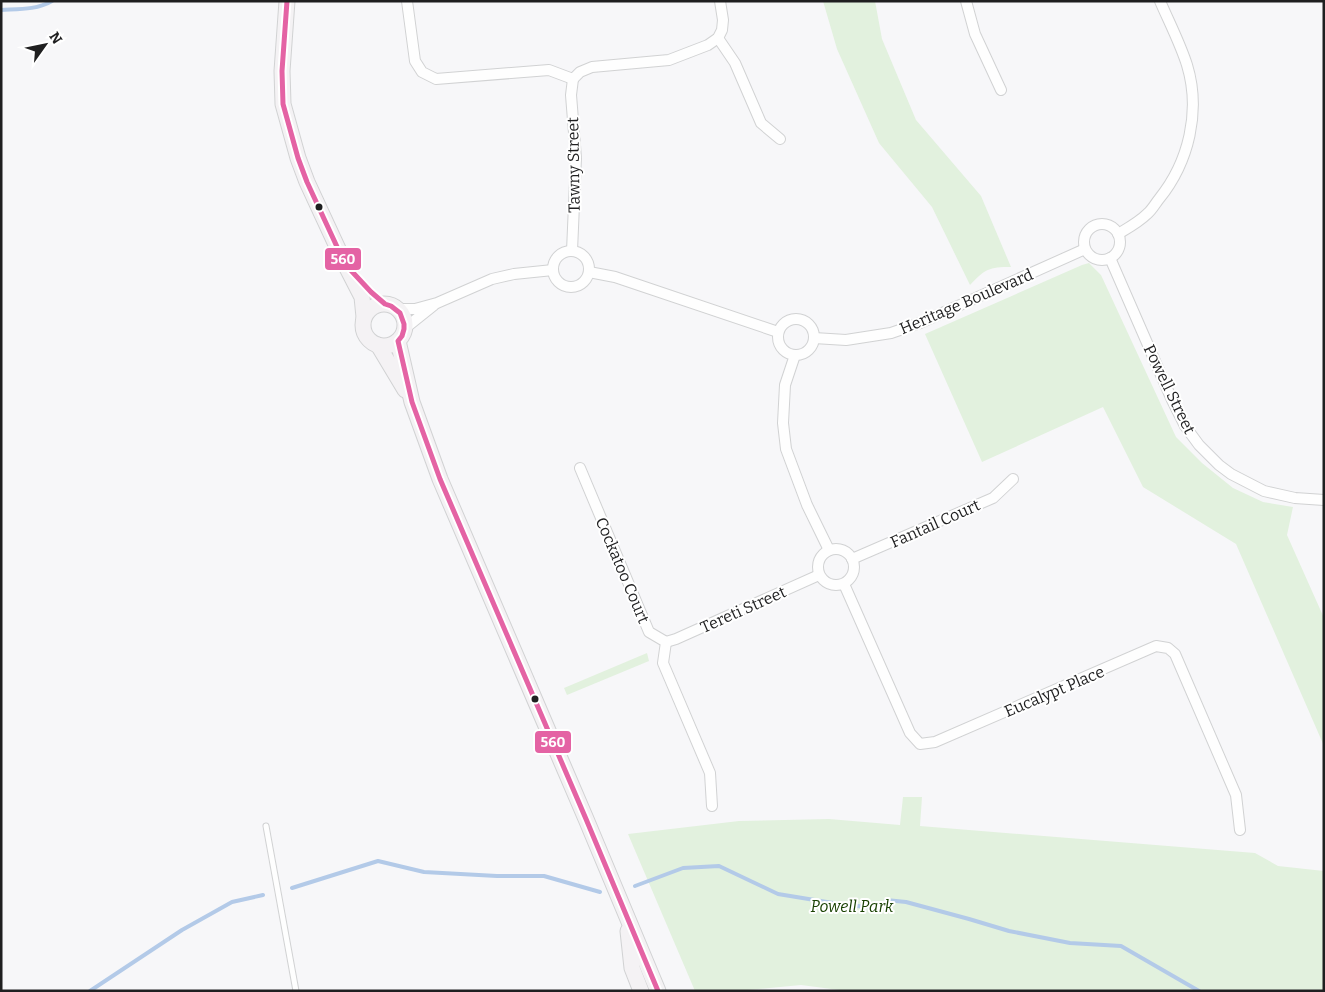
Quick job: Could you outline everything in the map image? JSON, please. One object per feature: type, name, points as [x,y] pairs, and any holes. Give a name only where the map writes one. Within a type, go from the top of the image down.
[{"type":"street","points":[[287,1],[282,71],[283,104],[298,158],[307,182],[362,297],[363,324],[367,338],[378,345],[392,344],[437,303]]},
{"type":"street","points":[[407,1],[415,60],[422,72],[436,79],[549,70],[573,79],[580,72],[592,67],[669,60],[708,45],[718,38],[722,30],[723,20],[720,1]]},
{"type":"street","points":[[966,1],[975,34],[1001,90]]},
{"type":"street","points":[[1118,234],[1147,214],[1167,190],[1179,167],[1189,139],[1193,113],[1188,66],[1160,1]]},
{"type":"street","points":[[718,38],[735,63],[762,123],[780,139]]},
{"type":"street","name":"Tawny Street","points":[[572,251],[576,158],[571,96],[573,79]]},
{"type":"street","points":[[1097,224],[1110,225],[1118,234],[1120,240],[1118,251],[1110,258],[1099,260],[1093,258],[1085,249],[1084,237],[1087,231],[1097,224]]},
{"type":"street","name":"Heritage Boulevard","points":[[814,338],[846,340],[891,333],[928,319],[1085,249]]},
{"type":"street","points":[[566,251],[572,251],[584,256],[589,272],[584,282],[568,287],[558,281],[554,276],[553,270],[556,258],[566,251]]},
{"type":"street","name":"Powell Street","points":[[1110,258],[1172,400],[1185,426],[1199,445],[1231,474],[1264,491],[1295,498],[1324,500]]},
{"type":"street","points":[[345,264],[370,292],[403,318],[401,335],[412,402],[440,479],[579,801],[658,991]]},
{"type":"street","points":[[364,317],[373,307],[379,305],[414,309],[437,303],[492,280],[514,274],[553,270]]},
{"type":"street","points":[[589,272],[616,277],[778,332]]},
{"type":"street","points":[[801,319],[807,322],[814,332],[813,343],[810,348],[801,354],[795,355],[784,351],[780,346],[778,332],[781,326],[789,320],[801,319]]},
{"type":"street","points":[[378,345],[412,402]]},
{"type":"street","points":[[795,355],[785,385],[783,424],[786,449],[807,505],[829,550]]},
{"type":"street","name":"Cockatoo Court","points":[[580,468],[649,632],[666,642]]},
{"type":"street","name":"Fantail Court","points":[[852,559],[992,498],[1013,480]]},
{"type":"street","points":[[837,549],[843,551],[852,559],[854,565],[852,576],[844,584],[827,583],[819,574],[818,562],[821,556],[829,550],[837,549]]},
{"type":"street","name":"Tereti Street","points":[[666,642],[819,574]]},
{"type":"street","name":"Eucalypt Place","points":[[844,584],[910,733],[920,744],[935,742],[1156,646],[1168,648],[1175,654],[1236,795],[1240,830]]},
{"type":"street","points":[[666,642],[663,663],[710,773],[712,806]]},
{"type":"street","points":[[626,915],[632,968],[641,991]]},
{"type":"lane","points":[[266,826],[296,991]]},
{"type":"green space","points":[[823,1],[875,1],[882,39],[916,120],[981,196],[1011,267],[992,268],[980,275],[970,285],[932,207],[879,143],[837,49]]},
{"type":"green space","points":[[1089,263],[1101,275],[1176,437],[1202,463],[1233,488],[1263,502],[1293,507],[1287,535],[1324,618],[1324,746],[1236,544],[1143,487],[1103,407],[982,462],[925,334]]},
{"type":"green space","points":[[647,653],[649,661],[567,695],[564,688]]},
{"type":"green space","name":"Powell Park","points":[[903,797],[922,797],[920,826],[1255,853],[1278,866],[1324,871],[1324,991],[847,991],[801,985],[737,991],[695,991],[628,834],[739,821],[829,819],[900,825]]},
{"type":"waterway","points":[[1,10],[34,8],[52,1]]},
{"type":"waterway","points":[[292,888],[378,861],[424,872],[497,876],[544,876],[600,892]]},
{"type":"waterway","points":[[635,886],[683,868],[719,866],[778,894],[845,905],[869,907],[875,903]]},
{"type":"waterway","points":[[90,991],[182,930],[232,902],[263,895]]},
{"type":"waterway","points":[[886,900],[906,902],[1009,931],[1070,943],[1121,946],[1199,991]]},
{"type":"transit line","name":"560","points":[[287,1],[282,71],[283,104],[298,158],[307,182],[345,264],[371,292],[385,304],[400,313],[404,329],[398,341],[412,402],[440,479],[658,991]]}]
